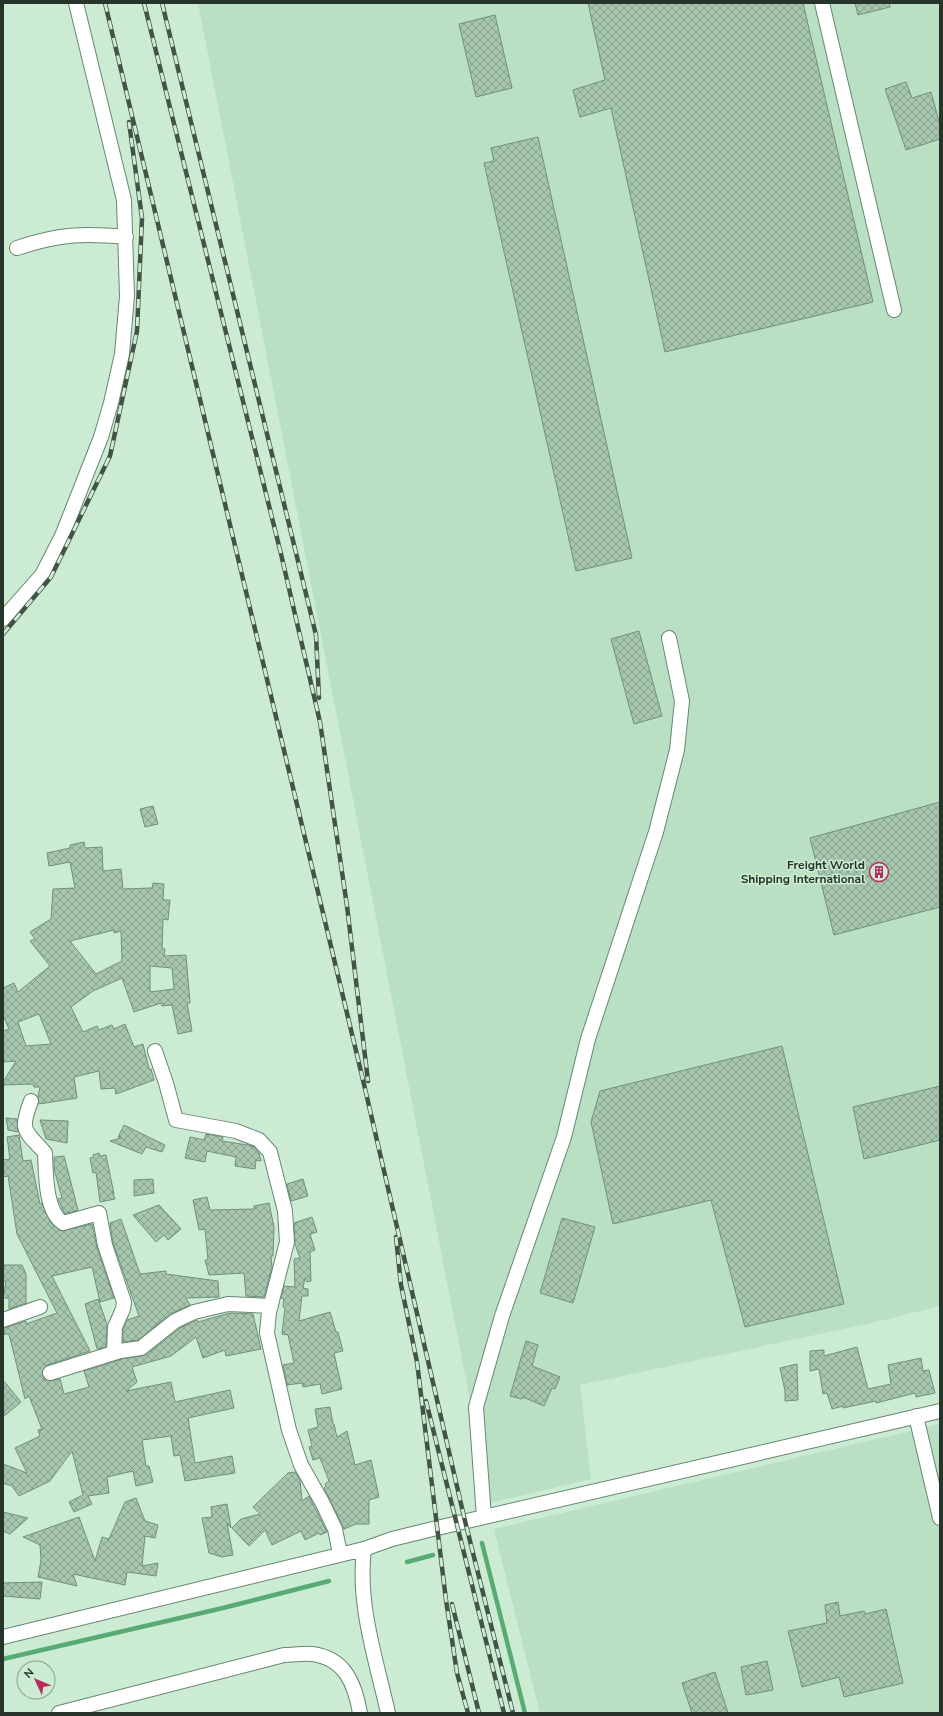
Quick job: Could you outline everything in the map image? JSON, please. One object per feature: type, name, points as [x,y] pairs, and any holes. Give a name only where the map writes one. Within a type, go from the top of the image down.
[{"type":"street","points":[[3,620],[42,575],[62,536],[101,437],[111,403],[122,354],[127,296],[124,200],[76,3]]},
{"type":"street","points":[[822,3],[894,310]]},
{"type":"street","points":[[17,248],[44,239],[73,234],[97,234],[126,237]]},
{"type":"street","points":[[484,1517],[476,1406],[502,1316],[564,1137],[588,1038],[656,832],[677,750],[682,701],[669,638]]},
{"type":"street","points":[[155,1051],[166,1083],[176,1120],[236,1131],[259,1140],[270,1152],[285,1211],[287,1242],[271,1306],[267,1333],[289,1430],[301,1465],[335,1529],[340,1554]]},
{"type":"street","points":[[31,1101],[24,1119],[24,1127],[27,1134],[45,1153],[46,1185],[52,1210],[57,1220],[63,1223],[70,1223],[99,1213],[104,1245],[124,1302],[123,1309],[115,1327],[114,1352]]},
{"type":"street","points":[[50,1373],[114,1352],[140,1348],[175,1321],[194,1312],[228,1304],[271,1306]]},
{"type":"street","points":[[3,1320],[40,1307]]},
{"type":"street","points":[[3,1637],[364,1549],[392,1539],[940,1411]]},
{"type":"street","points":[[916,1416],[940,1518]]},
{"type":"street","points":[[364,1549],[361,1570],[364,1608],[388,1713]]},
{"type":"street","points":[[59,1713],[284,1655],[311,1654],[327,1657],[345,1670],[356,1692],[360,1713]]},
{"type":"shaded area","points":[[198,3],[940,3],[940,1306],[872,1323],[580,1385],[591,1479],[490,1503]]},
{"type":"shaded area","points":[[940,1424],[940,1713],[540,1713],[494,1529]]},
{"type":"building","points":[[588,3],[803,3],[873,302],[665,352],[611,108],[580,117],[573,90],[605,80]]},
{"type":"building","points":[[855,3],[889,3],[890,7],[858,15]]},
{"type":"building","points":[[495,15],[512,88],[476,97],[459,24]]},
{"type":"building","points":[[906,82],[912,98],[931,92],[940,125],[940,139],[906,150],[885,89]]},
{"type":"building","points":[[538,137],[632,558],[576,571],[484,163],[494,161],[491,148]]},
{"type":"building","points":[[639,631],[662,716],[634,724],[611,639]]},
{"type":"building","name":"Freight World Shipping International","points":[[940,802],[940,907],[834,935],[810,838]]},
{"type":"building","points":[[153,806],[158,824],[145,827],[140,809]]},
{"type":"building","points":[[84,842],[85,848],[102,847],[103,871],[121,869],[123,889],[152,888],[153,883],[164,884],[163,900],[170,900],[168,920],[163,919],[162,949],[165,949],[164,956],[186,955],[190,1003],[187,1003],[192,1031],[178,1034],[172,1005],[162,1006],[161,1003],[134,1012],[122,978],[93,991],[71,1007],[83,1032],[97,1026],[99,1030],[112,1025],[114,1029],[125,1024],[134,1047],[143,1044],[149,1069],[151,1069],[154,1080],[116,1094],[115,1088],[101,1089],[99,1071],[74,1077],[77,1098],[39,1104],[38,1096],[40,1087],[34,1087],[33,1084],[3,1085],[3,1082],[16,1061],[3,1062],[3,1031],[9,1029],[3,1015],[3,988],[14,983],[18,992],[50,966],[30,941],[35,939],[30,932],[51,919],[53,889],[75,888],[70,862],[49,866],[47,853],[70,848],[70,845]],"holes":[[[114,930],[114,933],[121,931],[122,961],[96,974],[70,941]],[[150,966],[172,968],[174,989],[150,992]],[[39,1014],[51,1044],[26,1046],[18,1022]]]},
{"type":"building","points":[[782,1046],[844,1304],[745,1327],[711,1200],[613,1224],[591,1122],[600,1091]]},
{"type":"building","points":[[940,1086],[940,1140],[864,1159],[853,1107]]},
{"type":"building","points":[[6,1118],[17,1119],[18,1132],[8,1130]]},
{"type":"building","points":[[40,1120],[68,1121],[67,1143],[46,1139]]},
{"type":"building","points":[[124,1125],[165,1145],[162,1152],[146,1147],[142,1154],[110,1141],[121,1138],[118,1137]]},
{"type":"building","points":[[206,1134],[223,1137],[222,1141],[254,1147],[259,1153],[261,1161],[256,1160],[255,1169],[235,1166],[236,1157],[207,1151],[205,1162],[185,1158],[190,1137],[204,1140]]},
{"type":"building","points":[[19,1135],[23,1161],[31,1160],[40,1204],[42,1203],[51,1223],[61,1231],[92,1224],[97,1248],[114,1298],[100,1302],[92,1267],[52,1276],[90,1351],[47,1365],[42,1372],[44,1379],[49,1381],[60,1379],[64,1394],[89,1387],[84,1371],[122,1359],[146,1355],[180,1328],[197,1320],[198,1322],[230,1313],[253,1314],[261,1349],[226,1356],[225,1350],[203,1358],[196,1337],[171,1356],[132,1367],[137,1382],[126,1391],[171,1382],[175,1402],[230,1390],[234,1408],[188,1418],[195,1463],[232,1456],[235,1473],[185,1481],[180,1455],[174,1456],[171,1436],[142,1440],[146,1466],[149,1466],[153,1482],[136,1486],[133,1471],[107,1477],[109,1493],[88,1496],[92,1504],[74,1512],[69,1502],[83,1495],[72,1451],[50,1481],[19,1496],[12,1486],[3,1483],[3,1464],[27,1473],[15,1448],[40,1436],[38,1430],[42,1429],[29,1396],[25,1399],[9,1334],[4,1334],[4,1328],[26,1321],[26,1324],[57,1313],[17,1234],[8,1176],[3,1177],[3,1160],[10,1159],[7,1137]]},
{"type":"building","points":[[99,1153],[100,1156],[106,1155],[114,1194],[112,1191],[115,1199],[100,1202],[96,1172],[93,1173],[90,1158]]},
{"type":"building","points":[[64,1156],[78,1210],[65,1214],[58,1199],[62,1198],[54,1169],[54,1157]]},
{"type":"building","points":[[153,1179],[154,1193],[134,1196],[134,1180]]},
{"type":"building","points":[[303,1179],[308,1196],[291,1201],[287,1184]]},
{"type":"building","points":[[207,1197],[210,1210],[254,1209],[254,1206],[269,1203],[274,1227],[273,1256],[271,1256],[272,1267],[264,1297],[246,1296],[244,1273],[209,1275],[205,1260],[208,1260],[205,1229],[199,1230],[193,1200]]},
{"type":"building","points":[[159,1205],[181,1229],[168,1240],[164,1235],[156,1242],[133,1215]]},
{"type":"building","points":[[312,1217],[317,1232],[310,1234],[315,1250],[310,1252],[311,1281],[307,1282],[305,1278],[303,1288],[308,1289],[308,1296],[302,1296],[299,1321],[330,1312],[336,1332],[338,1332],[343,1351],[334,1353],[342,1389],[322,1394],[320,1384],[303,1387],[302,1383],[287,1385],[283,1365],[294,1363],[288,1335],[282,1334],[285,1308],[283,1307],[284,1299],[281,1298],[284,1286],[295,1287],[294,1259],[300,1258],[295,1244],[294,1223]]},
{"type":"building","points":[[562,1218],[595,1227],[573,1303],[540,1293]]},
{"type":"building","points":[[121,1219],[140,1274],[166,1271],[166,1274],[218,1281],[219,1297],[186,1298],[190,1305],[170,1314],[138,1340],[123,1342],[123,1329],[127,1320],[139,1316],[113,1243],[110,1223]]},
{"type":"building","points":[[3,1265],[22,1265],[26,1274],[26,1303],[9,1309],[9,1298],[3,1298],[6,1281],[3,1281]]},
{"type":"building","points":[[98,1299],[107,1324],[106,1347],[97,1349],[85,1304]]},
{"type":"building","points":[[526,1341],[538,1345],[532,1366],[560,1377],[555,1389],[552,1388],[544,1406],[523,1397],[522,1399],[510,1396]]},
{"type":"building","points":[[857,1347],[868,1389],[891,1384],[888,1365],[921,1358],[923,1371],[929,1370],[935,1393],[916,1397],[915,1393],[876,1403],[876,1401],[832,1409],[827,1393],[823,1394],[819,1369],[810,1371],[810,1351],[824,1350],[824,1356]]},
{"type":"building","points":[[797,1364],[798,1400],[785,1401],[785,1391],[780,1368]]},
{"type":"building","points":[[3,1380],[21,1402],[3,1417]]},
{"type":"building","points":[[330,1407],[337,1437],[347,1431],[355,1465],[371,1460],[379,1497],[369,1500],[369,1524],[356,1524],[344,1529],[324,1488],[326,1486],[325,1484],[329,1481],[320,1458],[313,1460],[309,1447],[312,1446],[308,1430],[318,1427],[315,1409]]},
{"type":"building","points":[[295,1472],[300,1480],[302,1501],[309,1496],[327,1532],[320,1535],[319,1533],[305,1540],[301,1531],[272,1545],[265,1530],[249,1546],[232,1528],[241,1519],[260,1514],[253,1507],[288,1473]]},
{"type":"building","points":[[136,1498],[145,1521],[158,1525],[155,1538],[145,1536],[142,1566],[158,1563],[156,1576],[127,1572],[125,1585],[73,1574],[77,1586],[38,1577],[41,1560],[40,1545],[23,1537],[79,1517],[95,1561],[102,1537],[109,1539],[125,1502]]},
{"type":"building","points":[[227,1504],[231,1528],[227,1523],[233,1555],[222,1557],[209,1553],[202,1518],[212,1517],[211,1507]]},
{"type":"building","points":[[3,1512],[28,1518],[10,1534],[3,1531]]},
{"type":"building","points":[[42,1582],[40,1599],[3,1596],[3,1583]]},
{"type":"building","points":[[838,1602],[840,1616],[864,1611],[865,1614],[886,1609],[903,1683],[844,1697],[839,1677],[802,1687],[788,1631],[827,1623],[825,1605]]},
{"type":"building","points":[[767,1661],[773,1690],[746,1695],[741,1667]]},
{"type":"building","points":[[715,1672],[728,1713],[692,1713],[682,1683]]},
{"type":"waterway","points":[[482,1543],[525,1713]]},
{"type":"waterway","points":[[407,1562],[433,1555]]},
{"type":"waterway","points":[[3,1659],[223,1608],[329,1581]]},
{"type":"railway","points":[[105,3],[363,1080],[465,1521],[513,1713]]},
{"type":"railway","points":[[144,3],[281,554],[320,722],[347,906],[368,1081]]},
{"type":"railway","points":[[162,3],[316,635],[319,698]]},
{"type":"railway","points":[[3,634],[51,577],[110,456],[137,331],[142,218],[129,122]]},
{"type":"railway","points":[[396,1237],[401,1285],[417,1362],[446,1600],[457,1673],[468,1713]]},
{"type":"railway","points":[[426,1401],[504,1713]]},
{"type":"railway","points":[[452,1604],[479,1713]]},
{"type":"place","name":"Freight World Shipping International","points":[[879,872]]}]
